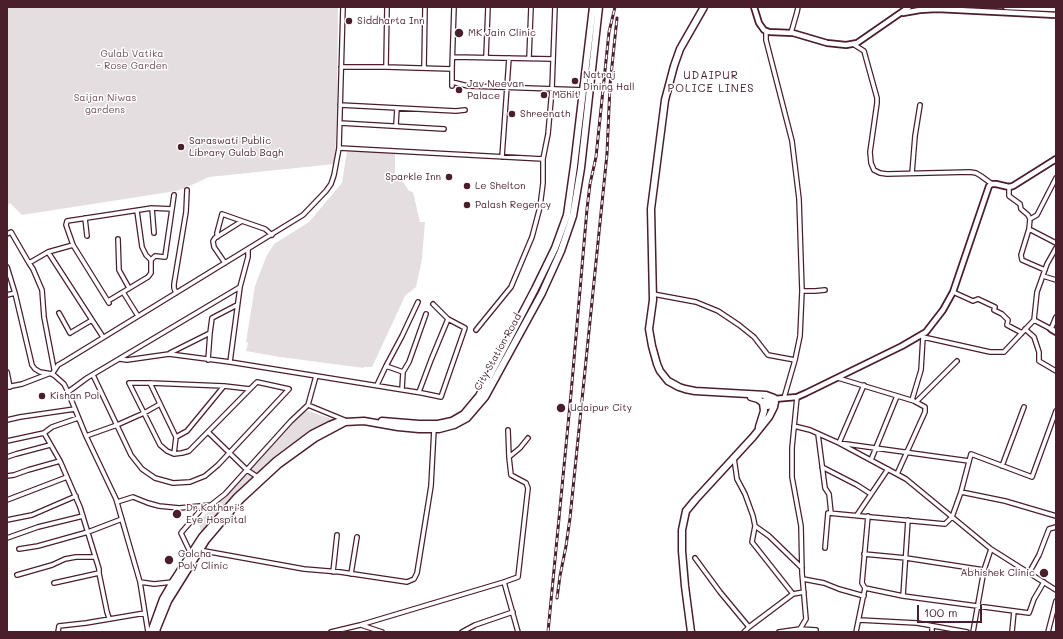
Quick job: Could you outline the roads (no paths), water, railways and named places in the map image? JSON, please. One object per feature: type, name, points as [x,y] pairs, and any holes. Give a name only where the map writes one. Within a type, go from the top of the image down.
[{"type":"main road","name":"City Station Road","points":[[150,632],[163,599],[172,582],[202,537],[237,496],[315,438],[345,422],[364,422],[420,429],[439,429],[454,425],[467,418],[485,397],[542,293],[567,236],[573,216],[581,168],[593,7]]},
{"type":"main road","name":"City Station Road","points":[[156,632],[168,601],[206,540],[276,461],[312,434],[344,419],[363,418],[398,423],[419,424],[438,424],[452,421],[464,414],[479,396],[535,289],[561,234],[570,194],[599,7]]},
{"type":"main road","points":[[704,7],[680,49],[665,100],[651,209],[653,300],[649,329],[650,337],[657,364],[664,377],[673,384],[685,389],[704,392],[766,395],[774,399]]},
{"type":"main road","points":[[740,394],[756,399],[767,406],[771,405],[774,402],[774,399]]},
{"type":"main road","points":[[690,632],[682,551],[682,530],[686,511],[696,498],[758,432],[771,413],[775,404],[774,399]]},
{"type":"main road","points":[[758,432],[764,411],[763,403]]},
{"type":"street","points":[[7,372],[9,387],[51,374],[58,365],[303,215],[326,191],[331,184],[334,175],[339,148],[343,7]]},
{"type":"street","points":[[386,67],[388,7]]},
{"type":"street","points":[[424,68],[425,7]]},
{"type":"street","points":[[454,7],[452,84],[468,86],[586,90]]},
{"type":"street","points":[[486,57],[488,7]]},
{"type":"street","points":[[528,58],[531,7]]},
{"type":"street","points":[[476,330],[511,287],[532,237],[540,207],[543,183],[543,159],[548,134],[552,89],[555,7]]},
{"type":"street","points":[[754,7],[762,29],[766,31],[791,33],[832,44],[846,46],[857,42],[909,7]]},
{"type":"street","points":[[791,33],[798,12],[798,7]]},
{"type":"street","points":[[1006,7],[1056,9]]},
{"type":"street","points":[[898,15],[906,12],[937,9],[968,9],[1056,15]]},
{"type":"street","points":[[766,31],[766,40],[792,141],[799,199],[802,290],[800,336],[784,398]]},
{"type":"street","points":[[852,44],[864,51],[877,98],[870,158],[872,167],[877,172],[883,174],[970,172],[976,173],[992,184],[1009,187],[1056,159]]},
{"type":"street","points":[[452,57],[554,59]]},
{"type":"street","points":[[502,157],[509,58]]},
{"type":"street","points":[[341,67],[452,69]]},
{"type":"street","points":[[340,105],[456,111],[465,110]]},
{"type":"street","points":[[912,173],[915,136],[920,105]]},
{"type":"street","points":[[396,125],[397,108]]},
{"type":"street","points":[[340,123],[396,125],[444,129]]},
{"type":"street","points":[[339,148],[543,159]]},
{"type":"street","points":[[1030,219],[1037,215],[1056,178]]},
{"type":"street","points":[[774,399],[797,397],[922,336],[943,310],[952,292],[988,190],[992,184]]},
{"type":"street","points":[[1009,187],[1009,196],[1020,204],[1021,209],[1030,219],[1022,260],[1045,270]]},
{"type":"street","points":[[176,293],[174,290],[174,284],[186,212],[187,190]]},
{"type":"street","points":[[151,260],[155,256],[165,257],[174,195]]},
{"type":"street","points":[[137,211],[142,247],[146,255],[151,260],[151,273],[109,302],[73,245],[66,222],[68,220],[152,208],[172,209]]},
{"type":"street","points":[[152,208],[154,233]]},
{"type":"street","points":[[217,237],[222,214],[265,229],[272,235]]},
{"type":"street","points":[[85,218],[88,236]]},
{"type":"street","points":[[225,263],[214,246],[213,241],[242,221]]},
{"type":"street","points":[[1028,229],[1056,243]]},
{"type":"street","points":[[7,234],[11,232],[33,269],[42,290],[44,318],[54,369]]},
{"type":"street","points":[[118,240],[119,270],[129,288]]},
{"type":"street","points":[[29,263],[48,252],[73,245]]},
{"type":"street","points":[[922,336],[990,352],[1004,352],[1034,320],[1038,292],[1047,264],[1056,248]]},
{"type":"street","points":[[230,362],[237,305],[248,257],[248,249]]},
{"type":"street","points":[[48,252],[103,337]]},
{"type":"street","points":[[7,267],[15,293],[32,365],[37,371],[51,374],[61,380],[68,392],[86,436],[117,502],[140,582],[150,632]]},
{"type":"street","points":[[1043,276],[1056,280]]},
{"type":"street","points":[[68,392],[93,374],[240,287]]},
{"type":"street","points":[[802,290],[825,290]]},
{"type":"street","points":[[123,292],[138,316]]},
{"type":"street","points":[[952,292],[973,301],[978,299],[995,307],[994,310],[1002,314],[1008,320],[1007,325],[1022,333]]},
{"type":"street","points":[[7,295],[15,293]]},
{"type":"street","points":[[653,294],[696,302],[718,312],[739,324],[754,337],[768,355],[795,360]]},
{"type":"street","points":[[377,386],[418,302]]},
{"type":"street","points":[[119,359],[127,360],[169,354],[402,389],[441,398],[465,328],[448,319],[433,304]]},
{"type":"street","points":[[208,360],[212,318],[237,305]]},
{"type":"street","points":[[59,312],[70,333],[92,320]]},
{"type":"street","points":[[402,389],[403,372],[426,314]]},
{"type":"street","points":[[1034,320],[1054,330],[1056,317]]},
{"type":"street","points":[[419,392],[430,360],[448,319]]},
{"type":"street","points":[[1025,329],[1034,337],[1039,352],[1039,361],[1056,372]]},
{"type":"street","points":[[169,354],[210,333]]},
{"type":"street","points":[[912,400],[921,370],[922,336]]},
{"type":"street","points":[[916,402],[957,361]]},
{"type":"street","points":[[386,366],[403,372]]},
{"type":"street","points":[[93,374],[131,455],[142,469],[155,478],[172,484],[190,482],[205,476],[218,465],[289,389],[257,382],[189,451],[174,454],[167,451],[160,445],[129,384],[150,383],[224,386],[250,389]]},
{"type":"street","points":[[117,502],[133,496],[159,506],[179,508],[211,504],[225,494],[291,421],[308,405],[316,376]]},
{"type":"street","points":[[838,378],[912,400],[924,406],[925,411],[897,474]]},
{"type":"street","points":[[150,383],[176,437],[174,454]]},
{"type":"street","points":[[176,437],[187,431],[224,386]]},
{"type":"street","points":[[838,442],[864,386]]},
{"type":"street","points":[[871,460],[897,396]]},
{"type":"street","points":[[797,397],[792,448],[792,477],[801,526],[802,568],[806,619],[800,629]]},
{"type":"street","points":[[86,436],[117,425],[160,404]]},
{"type":"street","points":[[308,405],[350,422]]},
{"type":"street","points":[[1002,466],[1024,408]]},
{"type":"street","points":[[7,420],[75,409]]},
{"type":"street","points":[[825,548],[828,513],[945,524],[952,517],[961,492],[971,454],[1032,477],[1056,411]]},
{"type":"street","points":[[7,441],[44,433],[52,427],[78,418]]},
{"type":"street","points":[[794,426],[838,442],[906,479],[990,549],[1056,590]]},
{"type":"street","points":[[199,550],[304,569],[407,582],[414,579],[417,573],[431,486],[434,429]]},
{"type":"street","points":[[331,632],[360,625],[518,577],[528,488],[526,483],[510,475],[508,430]]},
{"type":"street","points":[[208,432],[247,470],[260,479]]},
{"type":"street","points":[[44,433],[60,461],[80,507],[99,569],[107,612],[110,618]]},
{"type":"street","points":[[818,434],[825,488],[829,494],[831,513]]},
{"type":"street","points":[[508,457],[520,448],[528,438]]},
{"type":"street","points":[[838,442],[969,462]]},
{"type":"street","points":[[7,457],[50,445]]},
{"type":"street","points":[[734,458],[737,479],[756,526],[769,536],[802,568]]},
{"type":"street","points":[[7,476],[60,461]]},
{"type":"street","points":[[822,467],[871,494]]},
{"type":"street","points":[[858,515],[888,469]]},
{"type":"street","points":[[7,500],[67,477]]},
{"type":"street","points":[[961,492],[1005,501],[1056,516]]},
{"type":"street","points":[[7,520],[32,515],[76,496]]},
{"type":"street","points":[[191,554],[181,533],[204,506]]},
{"type":"street","points":[[7,538],[38,527],[83,516]]},
{"type":"street","points":[[856,632],[865,588],[862,583],[868,516]]},
{"type":"street","points":[[19,549],[38,546],[88,532],[122,519]]},
{"type":"street","points":[[903,596],[908,520]]},
{"type":"street","points":[[756,526],[752,542],[793,594]]},
{"type":"street","points":[[1029,573],[1039,555],[1049,529],[1056,527]]},
{"type":"street","points":[[333,572],[337,535]]},
{"type":"street","points":[[351,574],[357,537]]},
{"type":"street","points":[[973,632],[984,570],[990,549]]},
{"type":"street","points":[[864,554],[906,558],[984,570]]},
{"type":"street","points":[[17,576],[52,565],[65,559],[76,557],[95,557]]},
{"type":"street","points":[[695,558],[720,592],[749,627]]},
{"type":"street","points":[[54,583],[99,573]]},
{"type":"street","points":[[803,579],[824,583],[864,596]]},
{"type":"street","points":[[140,582],[154,584],[172,582]]},
{"type":"street","points":[[504,582],[518,632]]},
{"type":"street","points":[[865,588],[903,596],[1029,613],[1034,599],[1044,582]]},
{"type":"street","points":[[744,632],[793,594],[804,592]]},
{"type":"street","points":[[1048,632],[1056,601]]},
{"type":"street","points":[[1012,632],[1014,611]]},
{"type":"street","points":[[462,632],[475,625],[512,612]]},
{"type":"street","points":[[58,632],[59,626],[145,613]]},
{"type":"street","points":[[858,620],[917,623],[967,632]]},
{"type":"street","points":[[360,625],[382,632]]},
{"type":"street","points":[[932,626],[932,632]]},
{"type":"street","points":[[781,632],[800,629],[816,630],[816,632]]},
{"type":"railway","points":[[548,632],[587,209],[590,184],[596,157],[609,32],[615,7]]},
{"type":"railway","points":[[557,598],[570,518],[607,154],[610,85],[617,18]]},
{"type":"place","name":"Siddharta Inn","points":[[349,21]]},
{"type":"place","name":"MK Jain Clinic","points":[[459,33]]},
{"type":"place","name":"Natraj Dining Hall","points":[[575,81]]},
{"type":"place","name":"Jav Neevan Palace","points":[[459,90]]},
{"type":"place","name":"Mohit","points":[[544,95]]},
{"type":"place","name":"Shreenath","points":[[512,114]]},
{"type":"place","name":"Saraswati Public Library Gulab Bagh","points":[[181,147]]},
{"type":"place","name":"Sparkle Inn","points":[[449,177]]},
{"type":"place","name":"Le Shelton","points":[[467,186]]},
{"type":"place","name":"Palash Regency","points":[[467,205]]},
{"type":"place","name":"Kishan Pol","points":[[42,396]]},
{"type":"place","name":"Udaipur City","points":[[561,408]]},
{"type":"place","name":"Dr.Kothari's Eye Hospital","points":[[177,514]]},
{"type":"place","name":"Golcha Poly Clinic","points":[[169,560]]},
{"type":"place","name":"Abhishek Clinic","points":[[1044,573]]},
{"type":"district","name":"UDAIPUR POLICE LINES","points":[[711,82]]},
{"type":"park label","name":"Gulab Vatika - Rose Garden","points":[[132,60]]},
{"type":"park label","name":"Saijan Niwas gardens","points":[[105,104]]}]
